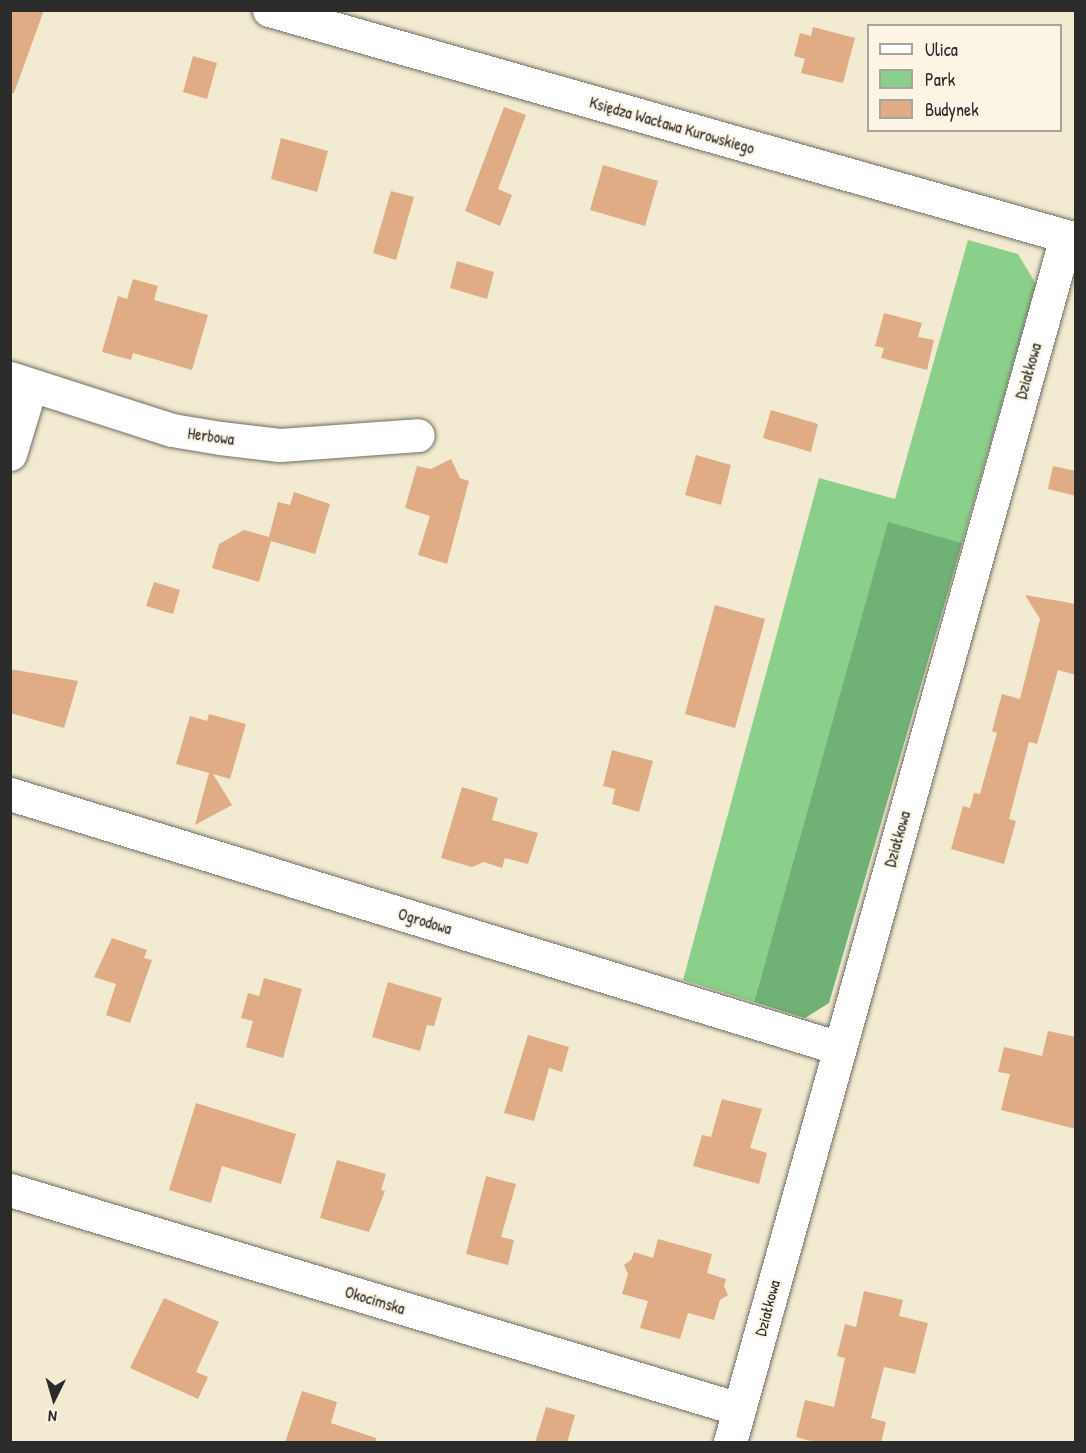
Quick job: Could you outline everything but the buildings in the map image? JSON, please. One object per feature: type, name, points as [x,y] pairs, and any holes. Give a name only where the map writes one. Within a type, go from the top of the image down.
[{"type":"street","name":"Księdza Wacława Kurowskiego","points":[[268,10],[1071,238]]},
{"type":"street","name":"Działkowa","points":[[730,1443],[839,1048],[1071,238]]},
{"type":"street","name":"Herbowa","points":[[21,382],[172,430],[220,438],[291,444],[418,435]]},
{"type":"street","points":[[10,454],[21,382]]},
{"type":"street","name":"Ogrodowa","points":[[10,795],[839,1048]]},
{"type":"street","name":"Okocimska","points":[[10,1190],[739,1409]]},
{"type":"green space","points":[[968,240],[1018,254],[1036,284],[962,543],[888,523],[754,1002],[683,980],[819,478],[895,499]]},
{"type":"green space","points":[[888,522],[962,543],[829,1003],[805,1018],[754,1002]]}]
